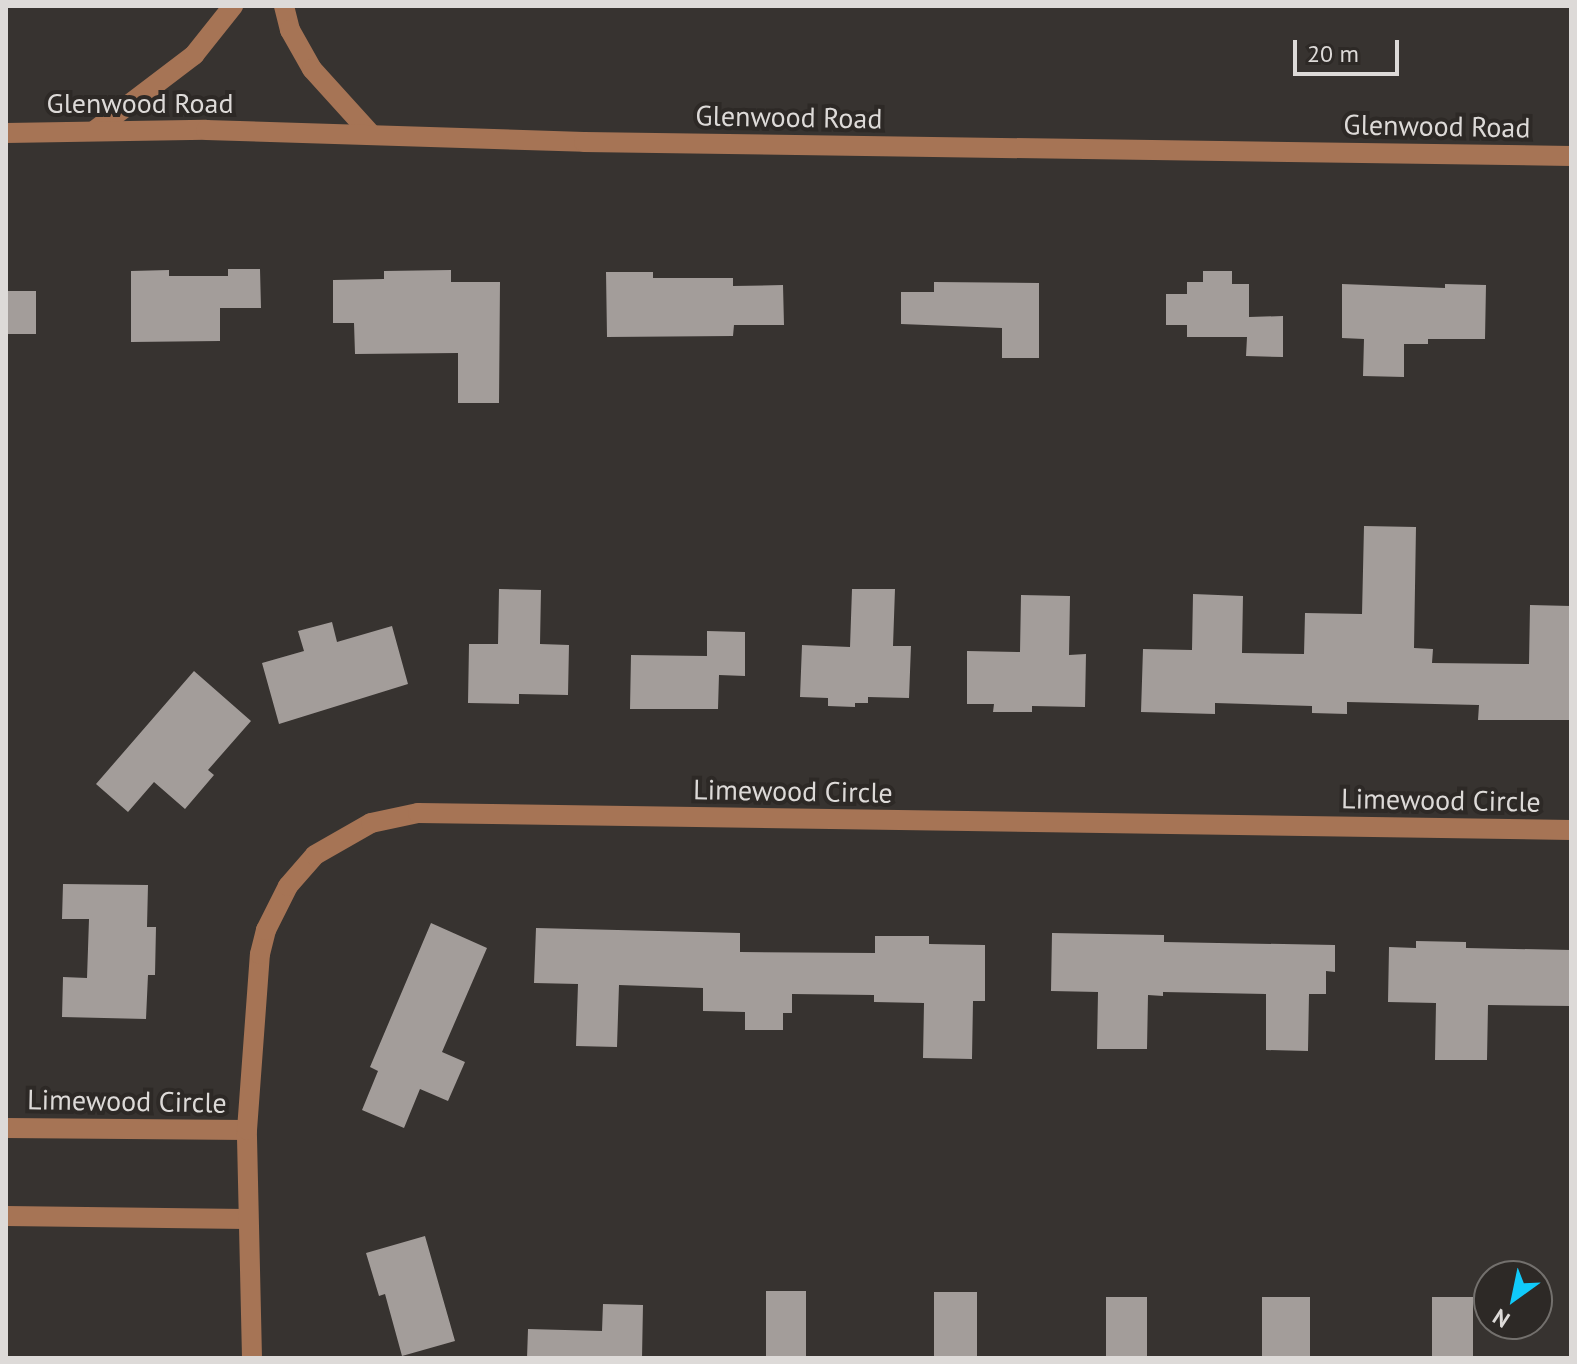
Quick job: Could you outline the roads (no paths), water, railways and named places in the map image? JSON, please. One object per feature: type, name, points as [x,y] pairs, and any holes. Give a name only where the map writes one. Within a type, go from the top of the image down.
[{"type":"street","points":[[94,131],[194,55],[233,6]]},
{"type":"street","points":[[284,6],[290,30],[312,69],[371,134]]},
{"type":"street","name":"Glenwood Road","points":[[6,133],[371,134],[600,143],[1571,156]]},
{"type":"street","name":"Limewood Circle","points":[[252,1358],[246,1219],[247,1130],[260,954],[275,907],[288,886],[315,855],[349,833],[395,817],[418,813],[1571,830]]},
{"type":"street","name":"Limewood Circle","points":[[6,1128],[247,1130]]},
{"type":"street","points":[[6,1216],[246,1219]]}]
